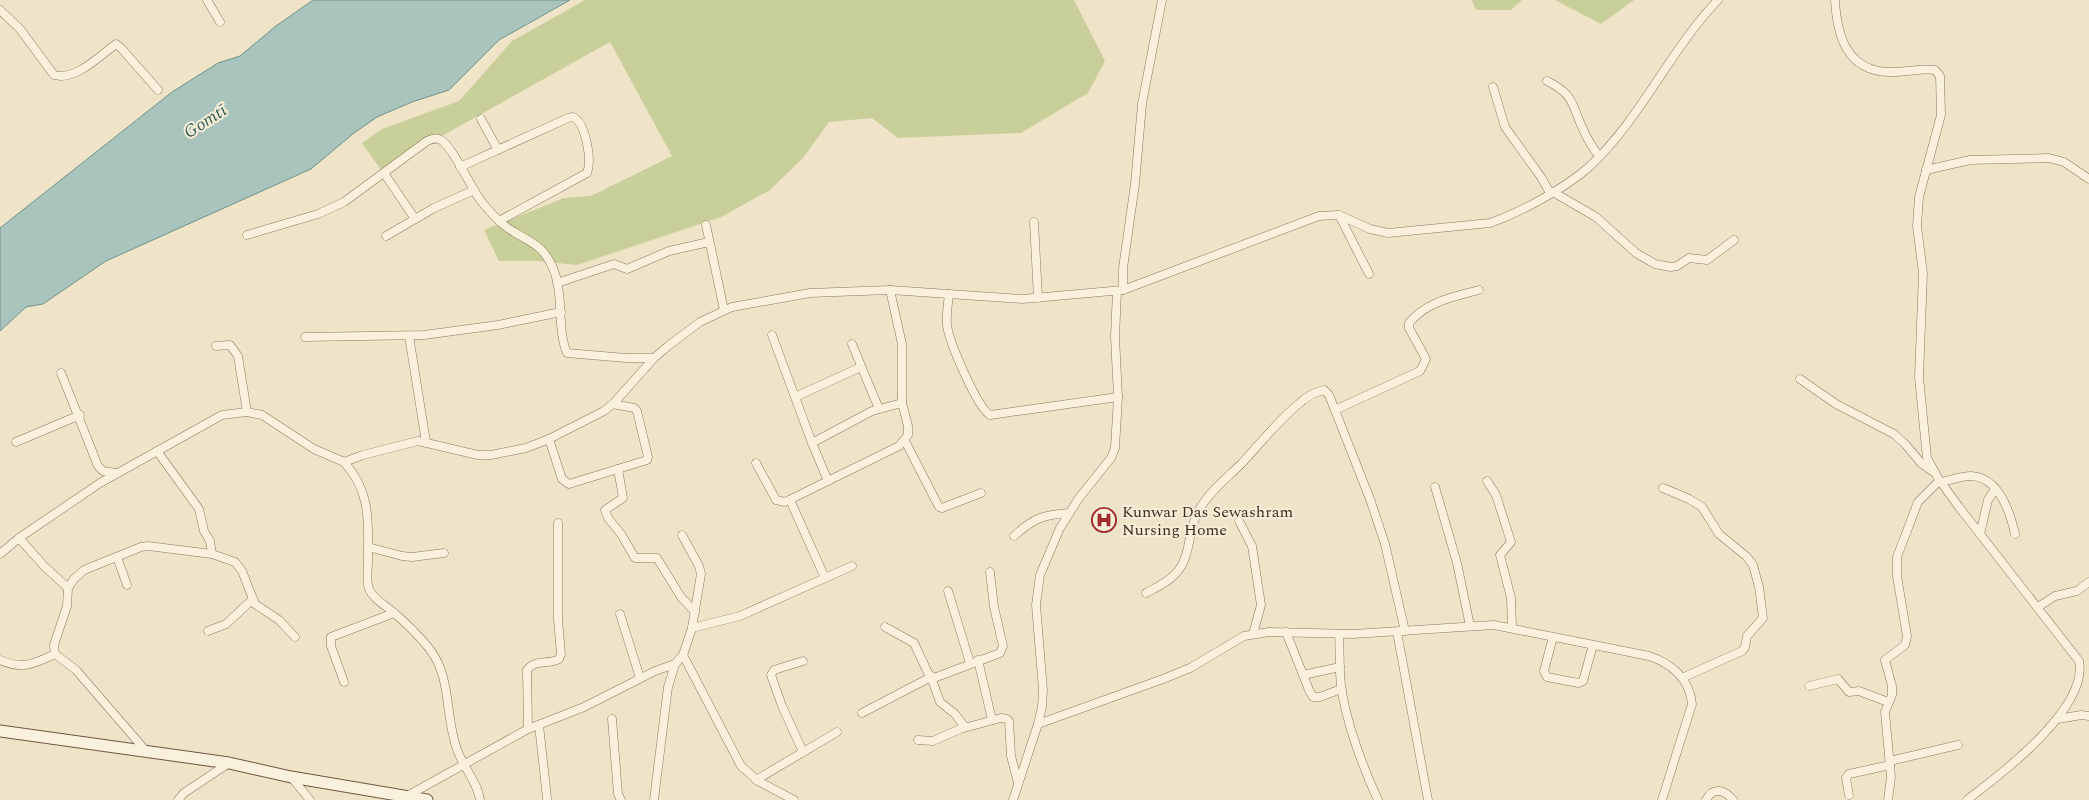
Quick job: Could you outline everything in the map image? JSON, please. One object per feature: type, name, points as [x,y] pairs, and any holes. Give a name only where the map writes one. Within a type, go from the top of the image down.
[{"type":"main road","points":[[0,731],[229,763],[291,777],[427,800]]},
{"type":"street","points":[[207,0],[220,22]]},
{"type":"street","points":[[1013,800],[1038,724],[1043,690],[1037,590],[1040,575],[1069,513],[1099,476],[1115,448],[1118,397],[1115,337],[1142,104],[1162,0]]},
{"type":"street","points":[[344,462],[404,443],[426,442],[478,454],[491,455],[526,448],[549,439],[604,411],[613,404],[654,358],[700,322],[732,307],[810,293],[890,290],[1022,299],[1120,290],[1319,216],[1339,215],[1370,229],[1388,233],[1445,226],[1481,225],[1504,218],[1552,192],[1588,167],[1599,156],[1621,131],[1684,40],[1718,0]]},
{"type":"street","points":[[1835,0],[1838,27],[1849,53],[1861,66],[1871,70],[1887,72],[1935,70],[1940,76],[1941,115],[1919,197],[1917,226],[1923,273],[1919,377],[1926,458],[1938,479],[2079,660],[2081,666],[2077,693],[2058,719],[2028,752],[1967,800]]},
{"type":"street","points":[[0,10],[20,29],[54,75],[62,77],[75,74],[116,44],[158,90]]},
{"type":"street","points":[[1547,81],[1564,90],[1570,98],[1583,130],[1599,156]]},
{"type":"street","points":[[1493,86],[1506,128],[1552,192],[1596,217],[1636,253],[1664,266],[1677,266],[1689,258],[1707,260],[1734,240]]},
{"type":"street","points":[[460,167],[573,117],[578,120],[589,150],[588,173],[499,221]]},
{"type":"street","points":[[481,119],[498,150]]},
{"type":"street","points":[[247,236],[318,214],[344,202],[427,141],[435,138],[442,140],[449,148],[474,190],[499,221],[512,232],[540,246],[554,269],[567,353],[626,358],[654,358]]},
{"type":"street","points":[[1926,170],[1970,160],[2049,158],[2064,162],[2089,179]]},
{"type":"street","points":[[384,173],[415,219]]},
{"type":"street","points":[[386,236],[415,219],[474,190]]},
{"type":"street","points":[[1339,215],[1369,274]]},
{"type":"street","points":[[1034,222],[1038,298]]},
{"type":"street","points":[[706,225],[724,310]]},
{"type":"street","points":[[557,283],[614,264],[627,269],[669,251],[709,242]]},
{"type":"street","points":[[756,462],[776,500],[785,502],[899,446],[905,441],[908,435],[908,426],[902,402],[903,356],[890,290]]},
{"type":"street","points":[[1335,410],[1420,371],[1426,359],[1409,328],[1409,323],[1420,313],[1441,300],[1480,290]]},
{"type":"street","points":[[949,294],[947,326],[950,340],[963,372],[983,407],[990,415],[1118,397]]},
{"type":"street","points":[[305,338],[424,335],[498,325],[561,312]]},
{"type":"street","points":[[772,335],[828,481]]},
{"type":"street","points":[[409,336],[426,442]]},
{"type":"street","points":[[852,344],[879,409]]},
{"type":"street","points":[[216,346],[230,345],[238,356],[248,412]]},
{"type":"street","points":[[795,397],[861,367]]},
{"type":"street","points":[[61,373],[80,415],[100,469],[116,473]]},
{"type":"street","points":[[1800,379],[1836,404],[1894,434],[1906,444],[1921,463],[1938,479],[1978,477],[1986,481],[1995,489],[2009,510],[2015,534]]},
{"type":"street","points":[[1146,593],[1166,582],[1179,570],[1187,553],[1192,524],[1201,506],[1291,410],[1312,395],[1324,390],[1329,395],[1370,499],[1385,544],[1405,631]]},
{"type":"street","points":[[812,443],[879,409],[902,402]]},
{"type":"street","points":[[549,439],[564,482],[569,484],[647,460],[648,457],[637,411],[634,408],[613,404]]},
{"type":"street","points":[[0,554],[19,538],[116,473],[222,415],[248,412],[262,415],[314,449],[344,462],[354,474],[363,492],[367,507],[369,589],[381,604],[394,613],[428,647],[440,665],[444,678],[453,736],[464,764],[477,788],[480,800]]},
{"type":"street","points":[[16,442],[80,415]]},
{"type":"street","points":[[905,441],[939,507],[942,508],[981,493]]},
{"type":"street","points":[[157,451],[199,509],[204,531],[210,541],[212,554]]},
{"type":"street","points":[[618,469],[624,498],[606,510],[608,518],[621,534],[635,558],[657,558],[681,597],[695,612]]},
{"type":"street","points":[[1888,800],[1891,777],[1885,712],[1892,695],[1892,686],[1885,660],[1905,645],[1907,636],[1896,576],[1897,557],[1918,502],[1938,479]]},
{"type":"street","points":[[1487,481],[1496,495],[1511,542],[1500,555],[1511,598],[1512,628]]},
{"type":"street","points":[[1435,487],[1457,563],[1470,626]]},
{"type":"street","points":[[1663,488],[1702,507],[1719,534],[1750,560],[1757,577],[1764,615],[1761,623],[1748,636],[1742,651],[1682,678]]},
{"type":"street","points":[[1980,534],[1988,500],[1995,489]]},
{"type":"street","points":[[790,500],[825,578]]},
{"type":"street","points":[[1014,536],[1028,523],[1041,516],[1069,513]]},
{"type":"street","points":[[1239,521],[1252,546],[1261,605],[1253,634]]},
{"type":"street","points":[[528,729],[527,670],[534,663],[555,661],[559,659],[561,654],[558,620],[558,523]]},
{"type":"street","points":[[654,800],[668,687],[675,664],[683,655],[692,628],[701,574],[699,566],[682,535]]},
{"type":"street","points":[[19,538],[44,566],[68,588]]},
{"type":"street","points":[[147,753],[76,670],[55,654],[54,645],[67,606],[68,588],[84,570],[140,547],[148,546],[212,554],[228,559],[238,565],[258,606],[287,627],[295,637]]},
{"type":"street","points":[[368,547],[412,557],[444,553]]},
{"type":"street","points":[[117,557],[127,584]]},
{"type":"street","points":[[692,628],[740,616],[852,566]]},
{"type":"street","points":[[862,713],[931,676],[936,678],[970,663],[1000,653],[1003,649],[994,607],[990,572]]},
{"type":"street","points":[[2038,607],[2055,596],[2077,590],[2089,582]]},
{"type":"street","points":[[948,591],[970,663]]},
{"type":"street","points":[[208,631],[226,624],[253,599]]},
{"type":"street","points":[[344,682],[331,646],[331,637],[394,613]]},
{"type":"street","points":[[620,614],[640,678]]},
{"type":"street","points":[[1038,724],[1163,679],[1209,658],[1244,636],[1253,634],[1286,632],[1339,634],[1396,632],[1494,625],[1622,650],[1662,660],[1671,666],[1682,678],[1692,695],[1691,713],[1662,800]]},
{"type":"street","points":[[886,627],[914,643],[931,676],[940,702],[955,714],[965,727]]},
{"type":"street","points":[[1286,632],[1311,694],[1316,698],[1342,689]]},
{"type":"street","points":[[1396,632],[1428,800]]},
{"type":"street","points":[[1339,634],[1342,689],[1349,721],[1378,800]]},
{"type":"street","points":[[1553,637],[1544,671],[1547,677],[1578,683],[1583,681],[1593,645]]},
{"type":"street","points":[[0,660],[14,666],[24,666],[55,654]]},
{"type":"street","points":[[683,655],[734,756],[741,766],[756,780],[794,800]]},
{"type":"street","points":[[803,660],[774,670],[771,675],[782,706],[803,752]]},
{"type":"street","points":[[978,660],[992,720]]},
{"type":"street","points":[[407,796],[528,729],[584,707],[640,678],[675,664]]},
{"type":"street","points":[[1302,675],[1340,667]]},
{"type":"street","points":[[1809,686],[1838,679],[1849,692],[1859,691],[1888,702]]},
{"type":"street","points":[[2058,719],[2081,715],[2089,716]]},
{"type":"street","points":[[918,740],[933,741],[965,727],[1004,718],[1009,721],[1011,756],[1018,783]]},
{"type":"street","points":[[612,719],[618,794],[621,800]]},
{"type":"street","points":[[539,725],[547,798]]},
{"type":"street","points":[[756,780],[837,732]]},
{"type":"street","points":[[1849,795],[1846,778],[1849,774],[1958,745]]},
{"type":"street","points":[[178,800],[184,793],[229,763]]},
{"type":"street","points":[[291,777],[310,800]]},
{"type":"street","points":[[1706,800],[1710,794],[1719,790],[1727,792],[1733,800]]},
{"type":"green space","points":[[585,0],[1074,0],[1105,61],[1088,93],[1021,133],[898,138],[872,118],[829,122],[803,158],[770,190],[721,217],[577,265],[538,261],[499,261],[484,230],[564,198],[591,196],[672,156],[610,42],[381,170],[362,143],[382,129],[459,101],[512,41]]},
{"type":"green space","points":[[1472,0],[1522,0],[1511,10],[1476,10]]},
{"type":"green space","points":[[1555,0],[1634,0],[1601,24]]},
{"type":"water","name":"Gomtī","points":[[313,0],[570,0],[499,40],[449,90],[412,102],[377,117],[354,133],[311,169],[106,261],[43,304],[26,307],[0,331],[0,228],[172,92],[218,63],[240,56],[276,26]]},
{"type":"place","name":"Kunwar Das Sewashram Nursing Home","points":[[1104,520]]}]
